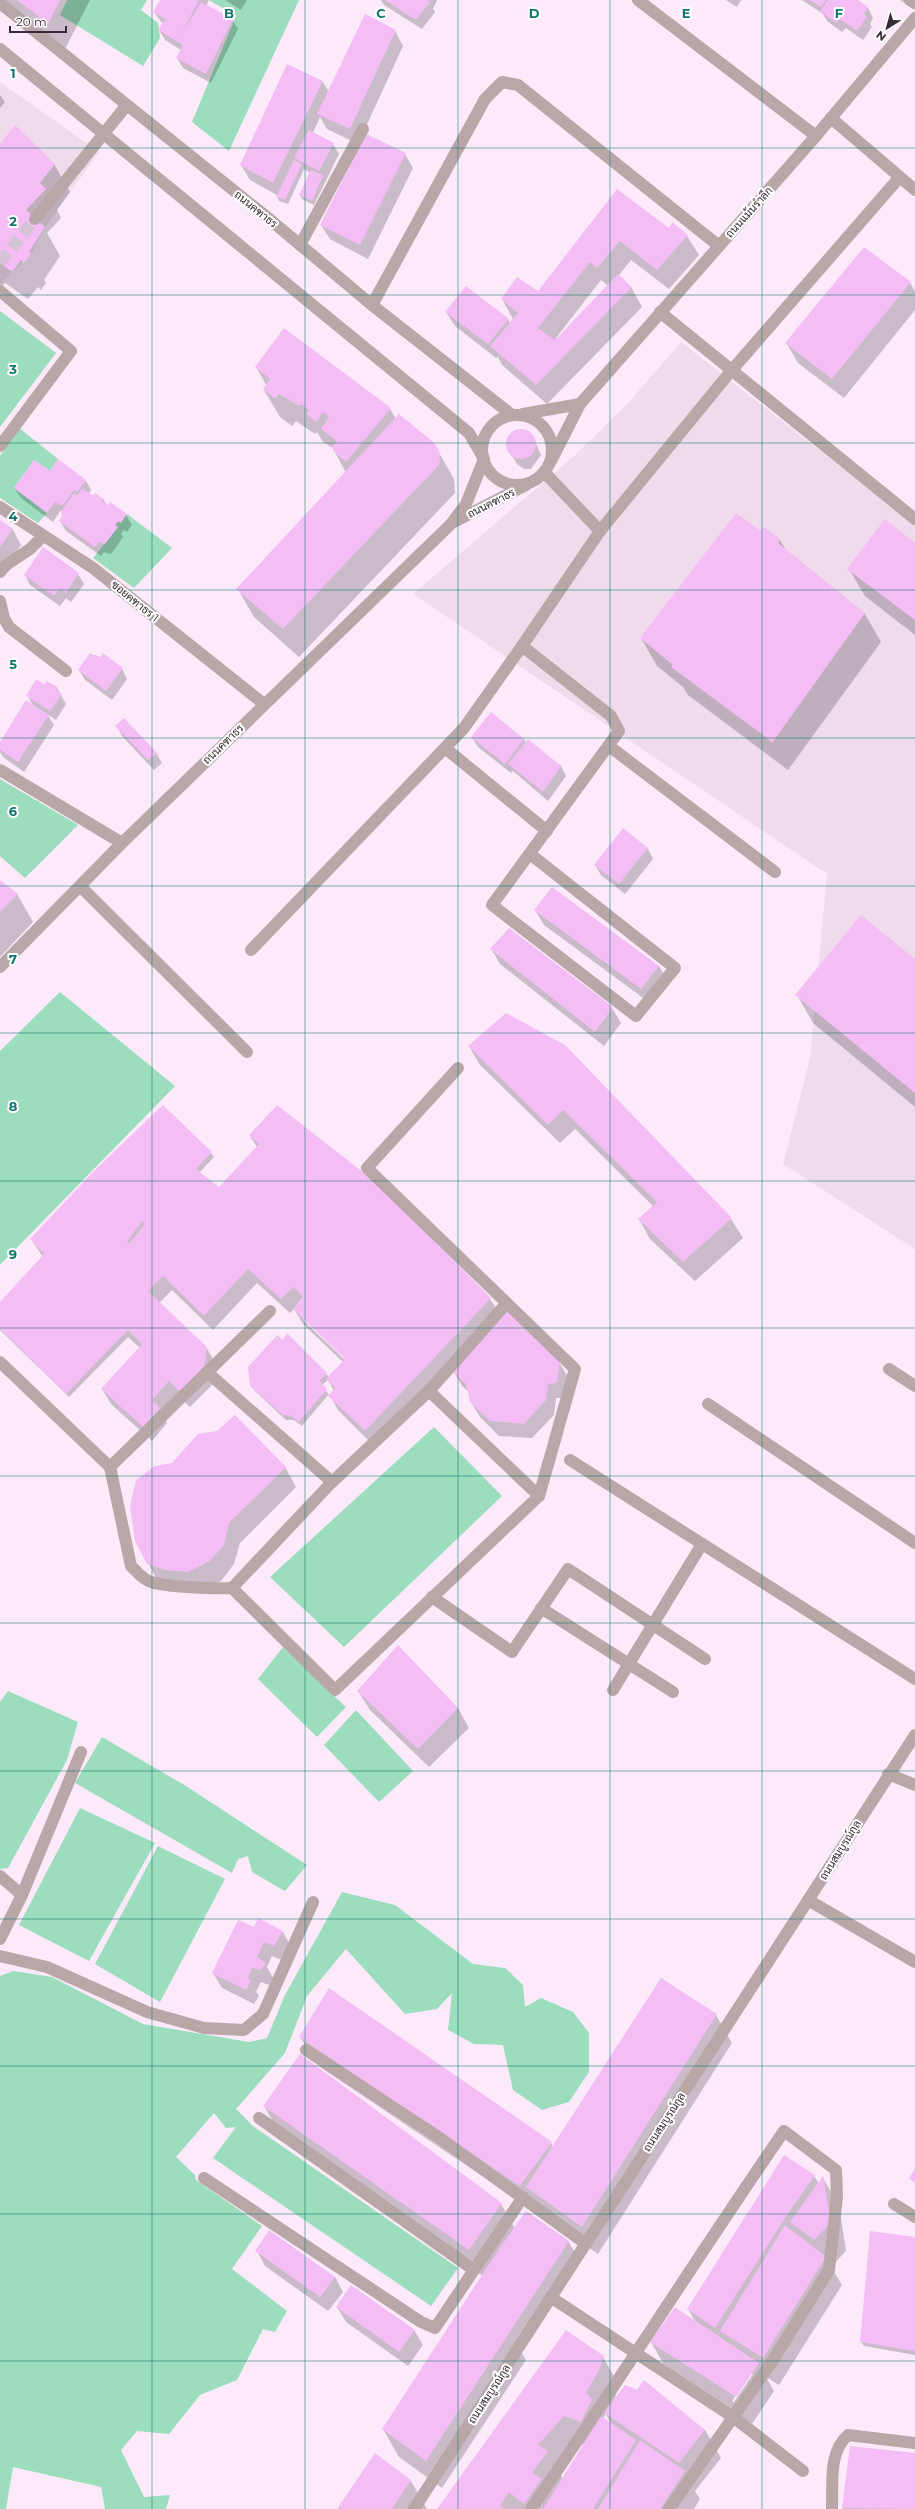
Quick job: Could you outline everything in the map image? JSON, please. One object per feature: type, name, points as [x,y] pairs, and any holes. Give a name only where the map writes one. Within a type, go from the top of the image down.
[{"type":"street","points":[[638,0],[816,136]]},
{"type":"street","points":[[910,0],[915,3]]},
{"type":"street","name":"ถนนคฑาธร","points":[[0,3],[300,245],[372,305],[516,415]]},
{"type":"street","name":"ถนนแม้นรำลึก","points":[[551,461],[580,404],[816,136],[915,18]]},
{"type":"street","points":[[0,50],[469,433],[491,472],[503,482],[517,485],[532,482],[544,472],[551,461],[551,440],[546,430],[530,417],[516,415]]},
{"type":"street","points":[[372,305],[485,99],[502,82],[518,85],[718,246]]},
{"type":"street","points":[[35,219],[126,106]]},
{"type":"street","points":[[831,118],[915,190]]},
{"type":"street","points":[[300,245],[363,129]]},
{"type":"street","points":[[251,950],[464,728],[600,531],[731,371],[900,178]]},
{"type":"street","points":[[0,291],[71,352],[0,446]]},
{"type":"street","points":[[660,312],[915,519]]},
{"type":"street","points":[[483,458],[483,442],[489,429],[499,420],[516,415],[580,404]]},
{"type":"street","name":"ถนนคฑาธร","points":[[0,967],[122,843],[451,524],[466,504],[483,458]]},
{"type":"street","points":[[544,472],[600,531]]},
{"type":"street","name":"ถนนคฑาธร","points":[[451,524],[532,482]]},
{"type":"street","name":"ซอยคฑาธร 1","points":[[0,507],[93,568],[264,704]]},
{"type":"street","points":[[0,572],[6,565],[30,549],[43,536]]},
{"type":"street","points":[[0,601],[4,618],[9,627],[66,671]]},
{"type":"street","points":[[522,646],[611,716],[619,731],[492,905],[636,1016],[675,968],[530,854]]},
{"type":"street","points":[[609,746],[775,872]]},
{"type":"street","points":[[445,748],[547,831]]},
{"type":"street","points":[[0,770],[122,843]]},
{"type":"street","points":[[80,886],[247,1052]]},
{"type":"street","points":[[232,1588],[335,1690],[539,1496],[575,1369],[506,1304],[367,1168],[458,1068]]},
{"type":"street","points":[[0,1362],[110,1467],[131,1566],[139,1575],[151,1582],[214,1589],[232,1588],[332,1482],[429,1391],[506,1304]]},
{"type":"street","points":[[110,1467],[270,1312]]},
{"type":"street","points":[[889,1369],[915,1386]]},
{"type":"street","points":[[207,1372],[332,1482]]},
{"type":"street","points":[[429,1391],[539,1496]]},
{"type":"street","points":[[708,1404],[915,1542]]},
{"type":"street","points":[[570,1460],[915,1680]]},
{"type":"street","points":[[613,1690],[630,1665],[702,1544]]},
{"type":"street","points":[[432,1597],[512,1652],[568,1569],[705,1659]]},
{"type":"street","points":[[541,1608],[673,1692]]},
{"type":"street","name":"ถนนสมบูรณ์กูล","points":[[414,2509],[552,2298],[888,1774],[915,1735]]},
{"type":"street","points":[[0,1939],[22,1895],[81,1752]]},
{"type":"street","points":[[888,1774],[915,1785]]},
{"type":"street","points":[[0,1876],[22,1895]]},
{"type":"street","points":[[808,1900],[915,1962]]},
{"type":"street","points":[[0,1956],[46,1967],[147,2012],[204,2028],[244,2030],[263,2014],[313,1902]]},
{"type":"street","points":[[306,2050],[440,2138],[586,2244]]},
{"type":"street","points":[[259,2118],[474,2270]]},
{"type":"street","points":[[531,2509],[638,2353],[705,2246],[784,2131],[836,2170],[837,2196],[829,2270],[773,2360],[669,2509]]},
{"type":"street","points":[[204,2178],[421,2322],[435,2328],[523,2198]]},
{"type":"street","points":[[894,2204],[915,2217]]},
{"type":"street","points":[[552,2298],[638,2353],[733,2417],[803,2471]]},
{"type":"street","points":[[832,2509],[834,2457],[839,2442],[848,2435],[915,2443]]},
{"type":"shaded area","points":[[0,82],[99,152],[45,227],[31,254],[0,284]]},
{"type":"shaded area","points":[[681,342],[915,525],[915,1249],[783,1164],[810,1058],[827,874],[413,594],[574,456],[629,402]]},
{"type":"green space","points":[[67,0],[147,0],[141,10],[158,23],[160,38],[143,66],[60,15]]},
{"type":"green space","points":[[209,0],[299,0],[229,151],[192,122],[236,16]]},
{"type":"green space","points":[[0,311],[56,353],[0,427]]},
{"type":"green space","points":[[19,428],[58,459],[50,471],[34,460],[14,488],[47,513],[38,523],[0,498],[0,456]]},
{"type":"green space","points":[[127,514],[172,548],[134,588],[93,558],[118,527],[115,525]]},
{"type":"green space","points":[[0,779],[78,825],[25,878],[0,856]]},
{"type":"green space","points":[[60,992],[175,1086],[0,1265],[0,1051]]},
{"type":"green space","points":[[434,1427],[502,1496],[344,1647],[270,1577]]},
{"type":"green space","points":[[283,1647],[346,1707],[317,1737],[258,1679]]},
{"type":"green space","points":[[8,1691],[78,1722],[67,1760],[8,1868],[0,1869],[0,1702]]},
{"type":"green space","points":[[356,1710],[413,1771],[379,1802],[324,1745]]},
{"type":"green space","points":[[102,1737],[186,1786],[307,1865],[285,1891],[252,1872],[248,1856],[238,1859],[232,1873],[75,1783]]},
{"type":"green space","points":[[80,1808],[155,1843],[89,1961],[19,1925]]},
{"type":"green space","points":[[158,1846],[225,1879],[160,2002],[95,1964]]},
{"type":"green space","points":[[342,1892],[395,1905],[473,1964],[505,1968],[523,1985],[525,2007],[541,1998],[573,2012],[589,2033],[589,2072],[569,2102],[542,2110],[513,2090],[503,2045],[474,2044],[448,2030],[452,1993],[437,2009],[405,2014],[346,1949],[307,1996],[285,2053],[236,2109],[253,2126],[458,2268],[431,2306],[213,2158],[236,2127],[226,2128],[214,2113],[176,2157],[195,2175],[196,2180],[262,2226],[232,2269],[287,2311],[275,2332],[263,2329],[237,2380],[200,2395],[169,2434],[137,2431],[121,2450],[144,2497],[170,2495],[166,2509],[105,2509],[101,2487],[13,2467],[6,2509],[0,2509],[0,1976],[13,1971],[52,1977],[143,2024],[249,2042],[267,2038],[285,1995]]},
{"type":"building","points":[[17,0],[60,0],[48,24]]},
{"type":"building","points":[[160,0],[199,0],[181,35],[201,2],[233,19],[206,74],[176,58],[183,45],[158,30],[165,19],[153,12]]},
{"type":"building","points":[[385,0],[427,0],[430,2],[416,20]]},
{"type":"building","points":[[810,0],[826,0],[820,7]]},
{"type":"building","points":[[828,0],[858,0],[868,7],[864,14],[867,17],[857,31],[840,19],[836,23],[820,11]]},
{"type":"building","points":[[365,14],[396,30],[350,129],[317,114]]},
{"type":"building","points":[[287,64],[323,81],[273,183],[240,165]]},
{"type":"building","points":[[15,125],[55,164],[40,183],[46,189],[26,210],[45,227],[29,252],[31,254],[24,263],[21,260],[12,272],[0,263],[0,144]]},
{"type":"building","points":[[309,130],[334,143],[319,171],[294,158]]},
{"type":"building","points":[[366,134],[406,153],[360,245],[320,225]]},
{"type":"building","points":[[294,160],[302,164],[285,200],[276,197]]},
{"type":"building","points":[[311,170],[323,175],[312,201],[299,195]]},
{"type":"building","points":[[617,189],[669,228],[672,222],[688,235],[657,270],[620,241],[597,268],[590,262],[538,328],[555,340],[618,274],[632,287],[536,385],[490,346],[518,313],[501,299],[517,277],[538,291]]},
{"type":"building","points":[[864,247],[911,282],[832,379],[785,343]]},
{"type":"building","points":[[466,286],[509,319],[488,344],[445,312]]},
{"type":"building","points":[[284,328],[391,408],[346,462],[333,451],[335,449],[332,447],[337,441],[321,429],[329,417],[323,412],[316,422],[306,414],[309,410],[301,404],[299,406],[279,394],[275,399],[263,389],[270,379],[255,367]]},
{"type":"building","points":[[399,414],[432,441],[439,450],[440,464],[283,629],[236,589]]},
{"type":"building","points":[[521,429],[527,430],[535,438],[535,450],[527,458],[521,459],[515,458],[507,450],[506,444],[507,438],[515,430]]},
{"type":"building","points":[[58,459],[86,480],[77,492],[74,490],[64,504],[61,505],[55,502],[47,513],[14,488],[34,460],[50,471]]},
{"type":"building","points":[[82,488],[93,496],[95,493],[104,499],[102,502],[108,505],[110,502],[127,514],[121,523],[118,521],[115,525],[118,527],[105,544],[99,542],[95,547],[59,521],[62,516],[61,512],[74,493],[77,496]]},
{"type":"building","points":[[736,513],[761,531],[764,527],[780,539],[778,543],[865,613],[772,743],[671,667],[673,665],[640,638]]},
{"type":"building","points":[[885,519],[915,543],[915,620],[847,569]]},
{"type":"building","points":[[0,520],[13,529],[0,547]]},
{"type":"building","points":[[43,547],[79,573],[66,593],[60,589],[54,596],[24,575]]},
{"type":"building","points":[[90,653],[99,658],[103,653],[123,668],[106,691],[78,670]]},
{"type":"building","points":[[36,679],[45,685],[46,681],[58,687],[56,690],[62,694],[50,711],[26,696]]},
{"type":"building","points":[[26,700],[49,715],[18,762],[0,750],[0,742]]},
{"type":"building","points":[[491,712],[524,739],[505,764],[471,737]]},
{"type":"building","points":[[124,718],[157,753],[148,760],[115,726]]},
{"type":"building","points":[[528,739],[561,766],[543,792],[508,764]]},
{"type":"building","points":[[623,828],[648,848],[619,884],[594,865]]},
{"type":"building","points":[[0,880],[18,894],[0,912]]},
{"type":"building","points":[[552,887],[659,966],[641,989],[534,910]]},
{"type":"building","points":[[861,915],[915,959],[915,1093],[795,995]]},
{"type":"building","points":[[509,928],[613,1007],[595,1032],[490,949]]},
{"type":"building","points":[[506,1013],[565,1045],[732,1218],[683,1262],[638,1219],[657,1202],[563,1110],[548,1125],[468,1046]]},
{"type":"building","points":[[163,1105],[212,1152],[196,1169],[219,1187],[259,1144],[249,1135],[277,1105],[373,1180],[491,1298],[365,1431],[328,1396],[335,1388],[326,1379],[345,1359],[293,1309],[303,1297],[294,1287],[281,1299],[248,1269],[204,1316],[163,1276],[148,1291],[207,1347],[204,1370],[181,1393],[169,1381],[152,1400],[160,1408],[143,1427],[101,1389],[142,1344],[128,1330],[66,1394],[0,1329],[0,1302],[44,1254],[30,1239],[93,1172]],"holes":[[[142,1221],[145,1224],[129,1244],[127,1242]]]},
{"type":"building","points":[[506,1310],[560,1362],[557,1383],[548,1384],[546,1400],[524,1424],[490,1421],[470,1402],[466,1384],[453,1372]]},
{"type":"building","points":[[287,1333],[327,1373],[320,1381],[327,1389],[299,1422],[291,1416],[283,1415],[250,1386],[248,1367],[277,1335],[283,1340]]},
{"type":"building","points":[[235,1415],[286,1467],[229,1523],[224,1545],[210,1561],[188,1572],[166,1570],[147,1564],[135,1541],[130,1506],[136,1480],[155,1466],[172,1463],[198,1434],[217,1431]]},
{"type":"building","points":[[398,1645],[458,1708],[418,1749],[357,1691]]},
{"type":"building","points":[[258,1918],[283,1931],[274,1946],[264,1942],[257,1957],[266,1963],[261,1970],[252,1968],[248,1978],[251,1981],[246,1990],[212,1973],[238,1920],[254,1927]]},
{"type":"building","points":[[661,1978],[717,2014],[582,2227],[526,2187]]},
{"type":"building","points":[[329,1988],[552,2142],[520,2186],[299,2037]]},
{"type":"building","points":[[300,2054],[502,2203],[469,2250],[263,2106]]},
{"type":"building","points":[[784,2155],[815,2175],[785,2218],[715,2328],[687,2309]]},
{"type":"building","points":[[915,2169],[915,2183],[909,2178]]},
{"type":"building","points":[[823,2176],[831,2223],[814,2240],[790,2222]]},
{"type":"building","points":[[526,2211],[569,2241],[426,2461],[382,2429],[499,2249]]},
{"type":"building","points":[[785,2225],[826,2257],[763,2358],[720,2331]]},
{"type":"building","points":[[269,2230],[335,2277],[320,2297],[255,2251]]},
{"type":"building","points":[[870,2231],[915,2237],[915,2351],[860,2342]]},
{"type":"building","points":[[351,2285],[415,2330],[399,2352],[336,2307]]},
{"type":"building","points":[[675,2307],[759,2363],[736,2397],[650,2342]]},
{"type":"building","points":[[566,2330],[604,2356],[599,2371],[586,2392],[592,2400],[581,2422],[564,2416],[538,2445],[548,2451],[532,2473],[542,2479],[524,2504],[509,2492],[500,2506],[505,2509],[437,2509]]},
{"type":"building","points":[[644,2380],[705,2430],[679,2463],[604,2413],[625,2385],[637,2390]]},
{"type":"building","points":[[601,2416],[636,2440],[593,2509],[543,2509]]},
{"type":"building","points":[[640,2440],[685,2471],[660,2509],[598,2509]]},
{"type":"building","points":[[850,2446],[915,2453],[915,2509],[842,2508]]},
{"type":"building","points":[[375,2453],[411,2480],[392,2509],[337,2509]]},
{"type":"tunnel","points":[[0,262],[35,219]]}]
